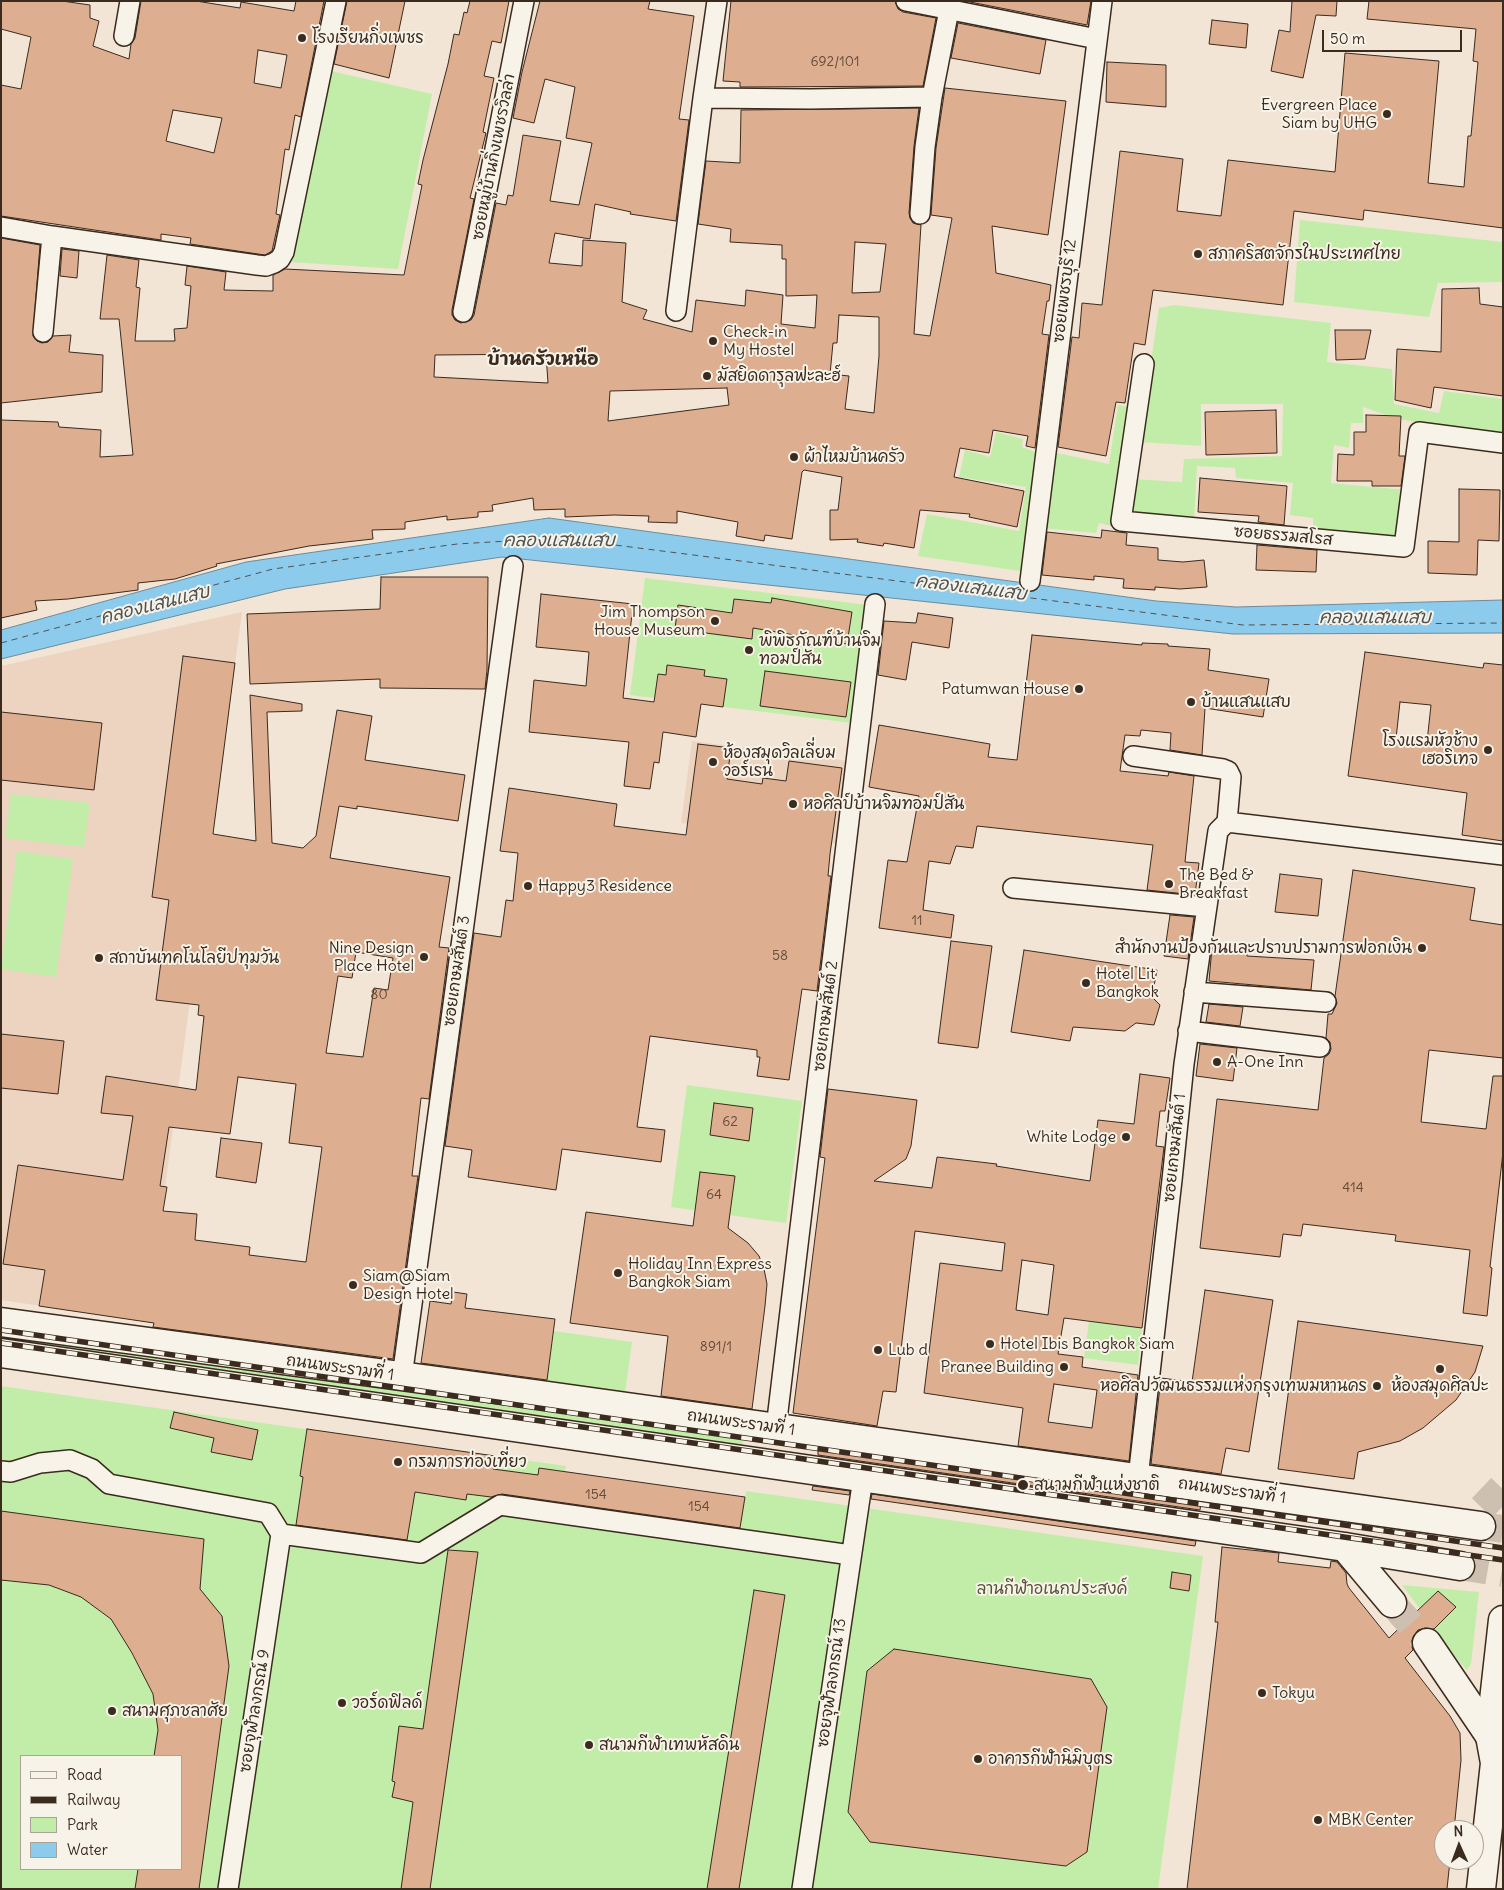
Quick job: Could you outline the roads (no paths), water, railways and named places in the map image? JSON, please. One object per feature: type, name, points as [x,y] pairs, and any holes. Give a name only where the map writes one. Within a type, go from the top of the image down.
[{"type":"main road","name":"ถนนพระรามที่ 1","points":[[1,1322],[1437,1520],[1482,1517]]},
{"type":"main road","points":[[1,1353],[1345,1547],[1460,1566]]},
{"type":"main road","points":[[1345,1547],[1392,1603]]},
{"type":"main road","points":[[1481,1889],[1495,1763],[1490,1736],[1500,1664],[1503,1620]]},
{"type":"main road","points":[[1427,1643],[1490,1736]]},
{"type":"street","points":[[124,36],[130,1]]},
{"type":"street","points":[[1,227],[257,265],[266,266],[280,259],[284,252],[336,1]]},
{"type":"street","name":"ซอยหมู่บ้านกิ่งเพชรวิลล่า","points":[[463,312],[524,1]]},
{"type":"street","points":[[676,311],[717,1]]},
{"type":"street","points":[[906,1],[1097,39]]},
{"type":"street","name":"ซอยเพชรบุรี 12","points":[[1030,582],[1102,1]]},
{"type":"street","points":[[920,214],[925,147],[932,97],[949,10]]},
{"type":"street","points":[[703,98],[932,97]]},
{"type":"street","points":[[44,332],[52,236]]},
{"type":"street","name":"ซอยธรรมสโรส","points":[[1144,364],[1121,521],[1404,547],[1419,432],[1503,443]]},
{"type":"street","name":"ซอยเกษมสันต์ 3","points":[[402,1377],[513,566]]},
{"type":"street","name":"ซอยเกษมสันต์ 2","points":[[776,1428],[875,604]]},
{"type":"street","name":"ซอยเกษมสันต์ 1","points":[[1133,756],[1223,769],[1228,771],[1232,777],[1227,822],[1218,831],[1188,1031],[1138,1478]]},
{"type":"street","points":[[1227,822],[1503,855]]},
{"type":"street","points":[[1013,888],[1206,907]]},
{"type":"street","points":[[1194,992],[1326,1002]]},
{"type":"street","points":[[1188,1031],[1320,1047]]},
{"type":"street","points":[[1,1471],[11,1472],[40,1463],[70,1460],[92,1469],[109,1484],[268,1514],[281,1534],[421,1554],[500,1505],[851,1555]]},
{"type":"street","name":"ซอยจุฬาลงกรณ์ 13","points":[[802,1889],[863,1478]]},
{"type":"street","name":"ซอยจุฬาลงกรณ์ 9","points":[[228,1889],[281,1534]]},
{"type":"water","name":"คลองแสนแสบ","points":[[549,518],[1156,601],[1236,607],[1503,600],[1503,633],[1233,634],[502,557],[285,589],[1,659],[1,630],[246,562]]},
{"type":"tunnel","points":[[1482,1508],[1503,1486]]},
{"type":"tunnel","points":[[1481,1526],[1503,1529]]},
{"type":"tunnel","points":[[1460,1566],[1503,1573]]},
{"type":"tunnel","points":[[1392,1603],[1427,1643]]},
{"type":"railway","points":[[1,1330],[1503,1548]]},
{"type":"railway","points":[[1,1343],[1503,1560]]},
{"type":"place","name":"โรงเรียนกิ่งเพชร","points":[[302,38]]},
{"type":"place","name":"Evergreen Place Siam by UHG","points":[[1387,114]]},
{"type":"place","name":"สภาคริสตจักรในประเทศไทย","points":[[1198,254]]},
{"type":"place","name":"Check-in My Hostel","points":[[713,341]]},
{"type":"place","name":"มัสยิดดารุลฟะละฮ์","points":[[707,376]]},
{"type":"place","name":"ผ้าไหมบ้านครัว","points":[[794,457]]},
{"type":"place","name":"Jim Thompson House Museum","points":[[715,621]]},
{"type":"place","name":"พิพิธภัณฑ์บ้านจิม ทอมป์สัน","points":[[749,650]]},
{"type":"place","name":"Patumwan House","points":[[1079,689]]},
{"type":"place","name":"บ้านแสนแสบ","points":[[1191,702]]},
{"type":"place","name":"โรงแรมหัวช้าง เฮอริเทจ","points":[[1488,750]]},
{"type":"place","name":"ห้องสมุดวิลเลี่ยม วอร์เรน","points":[[713,762]]},
{"type":"place","name":"หอศิลป์บ้านจิมทอมป์สัน","points":[[793,804]]},
{"type":"place","name":"The Bed & Breakfast","points":[[1169,884]]},
{"type":"place","name":"Happy3 Residence","points":[[528,886]]},
{"type":"place","name":"สำนักงานป้องกันและปราบปรามการฟอกเงิน","points":[[1422,948]]},
{"type":"place","name":"Nine Design Place Hotel","points":[[424,957]]},
{"type":"place","name":"สถาบันเทคโนโลยีปทุมวัน","points":[[99,958]]},
{"type":"place","name":"Hotel Lit Bangkok","points":[[1086,983]]},
{"type":"place","name":"A-One Inn","points":[[1217,1062]]},
{"type":"place","name":"White Lodge","points":[[1126,1137]]},
{"type":"place","name":"Holiday Inn Express Bangkok Siam","points":[[618,1273]]},
{"type":"place","name":"Siam@Siam Design Hotel","points":[[353,1285]]},
{"type":"place","name":"Hotel Ibis Bangkok Siam","points":[[990,1344]]},
{"type":"place","name":"Lub d","points":[[878,1350]]},
{"type":"place","name":"Pranee Building","points":[[1064,1367]]},
{"type":"place","name":"ห้องสมุดศิลปะ","points":[[1440,1369]]},
{"type":"place","name":"หอศิลปวัฒนธรรมแห่งกรุงเทพมหานคร","points":[[1377,1386]]},
{"type":"place","name":"กรมการท่องเที่ยว","points":[[398,1462]]},
{"type":"place","name":"สนามกีฬาแห่งชาติ","points":[[1023,1485]]},
{"type":"place","name":"Tokyu","points":[[1262,1693]]},
{"type":"place","name":"วอร์ดฟิลด์","points":[[342,1703]]},
{"type":"place","name":"สนามศุภชลาศัย","points":[[112,1711]]},
{"type":"place","name":"สนามกีฬาเทพหัสดิน","points":[[589,1745]]},
{"type":"place","name":"อาคารกีฬานิมิบุตร","points":[[978,1759]]},
{"type":"place","name":"MBK Center","points":[[1318,1820]]},
{"type":"district","name":"บ้านครัวเหนือ","points":[[543,360]]},
{"type":"park label","name":"ลานกีฬาอเนกประสงค์","points":[[1052,1589]]}]
